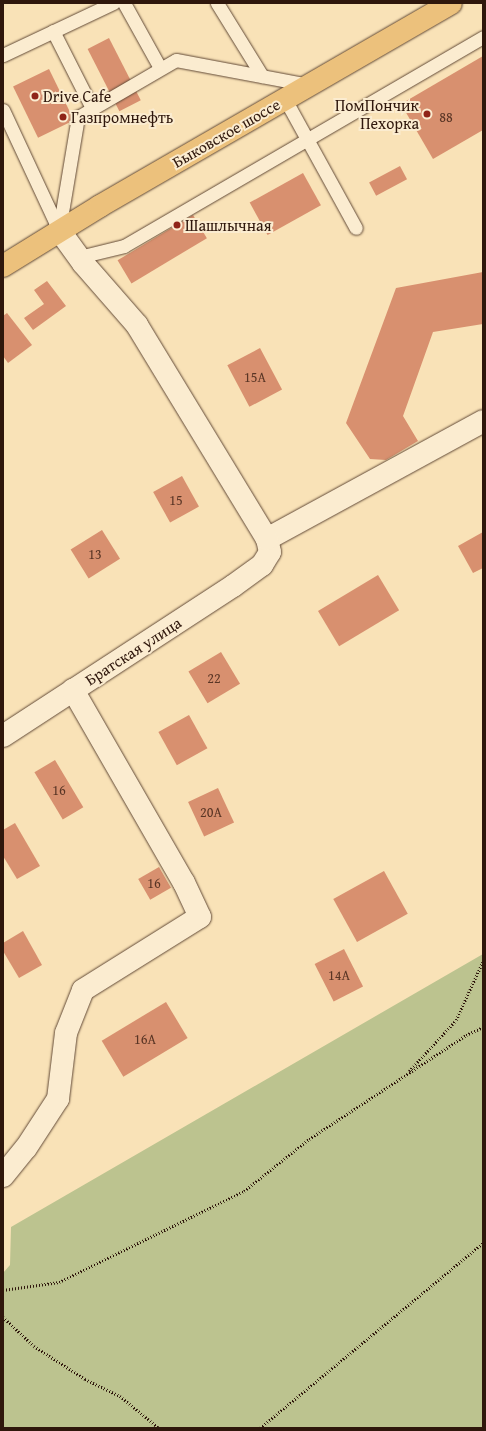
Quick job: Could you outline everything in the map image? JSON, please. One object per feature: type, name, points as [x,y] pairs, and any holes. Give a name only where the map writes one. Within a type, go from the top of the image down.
[{"type":"main road","name":"Быковское шоссе","points":[[3,266],[59,230],[451,3]]},
{"type":"street","points":[[59,230],[79,257],[137,325],[266,539],[483,421]]},
{"type":"street","name":"Братская улица","points":[[3,736],[262,565],[270,552],[266,539]]},
{"type":"street","points":[[3,1176],[26,1148],[58,1099],[66,1033],[83,990],[200,917],[176,869],[73,690]]},
{"type":"lane","points":[[3,55],[113,3]]},
{"type":"lane","points":[[124,3],[160,68]]},
{"type":"lane","points":[[217,3],[262,76]]},
{"type":"lane","points":[[53,31],[92,108]]},
{"type":"lane","points":[[79,257],[124,246],[483,37]]},
{"type":"lane","points":[[59,230],[78,117],[160,68],[176,60],[310,85]]},
{"type":"lane","points":[[285,100],[356,228]]},
{"type":"lane","points":[[3,110],[59,230]]},
{"type":"path","points":[[406,1075],[456,1020],[483,961]]},
{"type":"path","points":[[3,1290],[59,1282],[244,1191],[309,1139],[466,1035],[483,1027]]},
{"type":"path","points":[[260,1428],[483,1244]]},
{"type":"path","points":[[3,1317],[34,1346],[85,1379],[120,1396],[159,1428]]},
{"type":"green space","points":[[483,954],[483,1428],[3,1428],[3,1273],[10,1265],[11,1227]]},
{"type":"building","points":[[109,38],[141,100],[119,111],[88,49]]},
{"type":"building","points":[[483,56],[483,130],[433,159],[401,104]]},
{"type":"building","points":[[49,69],[74,120],[38,138],[13,87]]},
{"type":"building","points":[[400,166],[407,179],[376,196],[369,182]]},
{"type":"building","points":[[303,173],[321,205],[268,235],[250,203]]},
{"type":"building","points":[[193,215],[207,238],[131,283],[118,260]]},
{"type":"building","points":[[483,272],[483,324],[433,332],[403,416],[418,441],[386,460],[370,459],[346,423],[396,288]]},
{"type":"building","points":[[47,281],[66,306],[33,330],[24,318],[44,304],[34,290]]},
{"type":"building","points":[[7,313],[32,345],[8,363],[3,356],[3,316]]},
{"type":"building","points":[[260,348],[282,389],[249,407],[227,365]]},
{"type":"building","points":[[182,476],[199,507],[170,523],[153,492]]},
{"type":"building","points":[[102,530],[120,559],[89,578],[71,550]]},
{"type":"building","points":[[483,532],[483,568],[473,573],[458,546]]},
{"type":"building","points":[[378,575],[399,610],[339,646],[318,611]]},
{"type":"building","points":[[221,652],[240,684],[207,703],[188,672]]},
{"type":"building","points":[[189,715],[207,748],[177,765],[158,732]]},
{"type":"building","points":[[55,760],[83,807],[63,820],[34,772]]},
{"type":"building","points":[[218,788],[234,822],[204,836],[188,802]]},
{"type":"building","points":[[15,823],[40,866],[17,879],[3,856],[3,830]]},
{"type":"building","points":[[159,867],[171,888],[150,900],[138,879]]},
{"type":"building","points":[[384,871],[408,914],[357,942],[333,899]]},
{"type":"building","points":[[23,931],[42,965],[19,978],[3,951],[3,943]]},
{"type":"building","points":[[344,949],[363,986],[334,1001],[315,964]]},
{"type":"building","points":[[166,1002],[188,1038],[123,1077],[102,1041]]},
{"type":"place","name":"Drive Cafe","points":[[35,96]]},
{"type":"place","name":"ПомПончик Пехорка","points":[[427,114]]},
{"type":"place","name":"Газпромнефть","points":[[63,117]]},
{"type":"place","name":"Шашлычная","points":[[177,225]]}]
